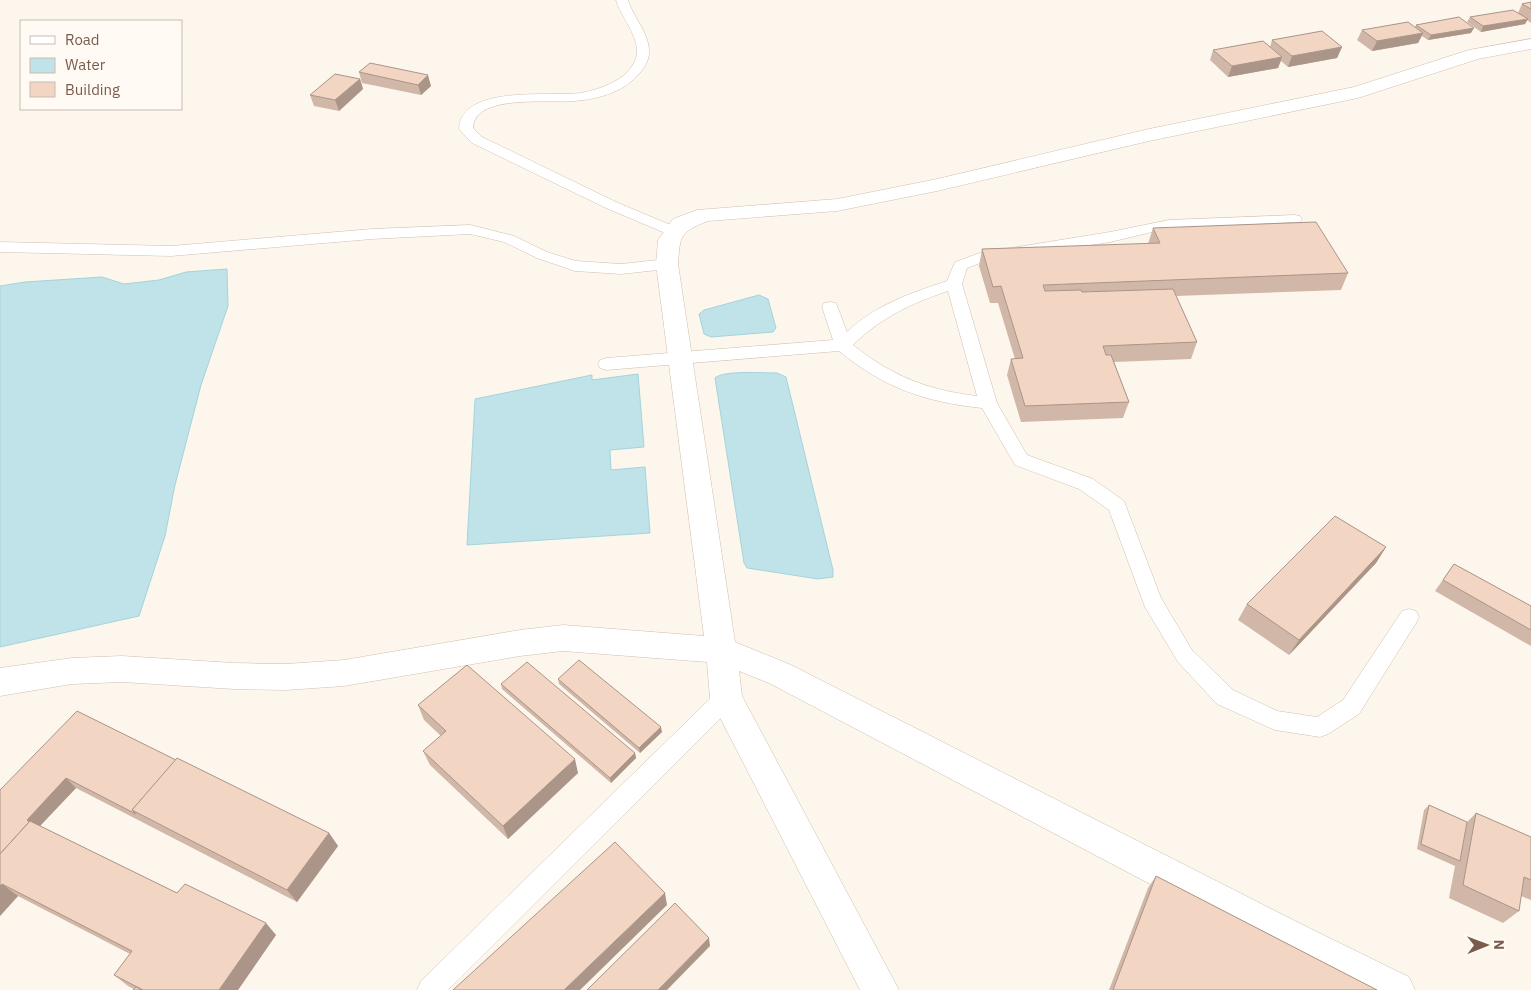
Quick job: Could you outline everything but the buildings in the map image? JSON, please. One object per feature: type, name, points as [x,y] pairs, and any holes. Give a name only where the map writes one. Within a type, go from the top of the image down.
[{"type":"street","points":[[880,990],[726,698],[715,592],[667,264],[669,240],[681,224],[705,215],[837,205],[937,185],[1149,135],[1358,92],[1475,54],[1531,44]]},
{"type":"street","points":[[0,682],[72,671],[122,669],[234,676],[286,677],[344,672],[420,661],[520,643],[563,638],[721,650],[780,674],[1281,934],[1396,990]]},
{"type":"lane","points":[[622,0],[624,10],[637,33],[643,50],[641,62],[632,75],[613,88],[590,95],[566,98],[515,98],[481,106],[468,118],[466,129],[477,140],[611,205],[675,232]]},
{"type":"lane","points":[[1295,219],[1169,224],[1110,237],[980,258],[960,265],[954,284],[988,403],[1021,460],[1086,484],[1118,506],[1152,601],[1185,656],[1225,697],[1275,720],[1320,727],[1351,707],[1408,617]]},
{"type":"lane","points":[[0,247],[171,251],[372,234],[470,229],[509,239],[542,255],[575,266],[621,269],[667,264]]},
{"type":"lane","points":[[606,364],[843,345],[858,330],[886,310],[909,299],[954,284]]},
{"type":"lane","points":[[830,307],[843,345],[865,364],[905,385],[933,395],[988,403]]},
{"type":"lane","points":[[430,990],[726,698]]},
{"type":"water","points":[[227,269],[228,306],[201,385],[175,485],[165,536],[139,616],[0,647],[0,286],[25,282],[102,277],[124,284],[159,280],[186,272]]},
{"type":"water","points":[[759,295],[768,299],[776,328],[773,332],[711,337],[704,334],[699,314],[704,310]]},
{"type":"water","points":[[735,373],[777,373],[786,377],[833,570],[833,577],[818,579],[747,568],[744,563],[715,378],[719,375]]},
{"type":"water","points":[[638,374],[644,447],[610,450],[611,470],[645,467],[650,533],[467,545],[475,399],[592,375],[592,380]]}]
